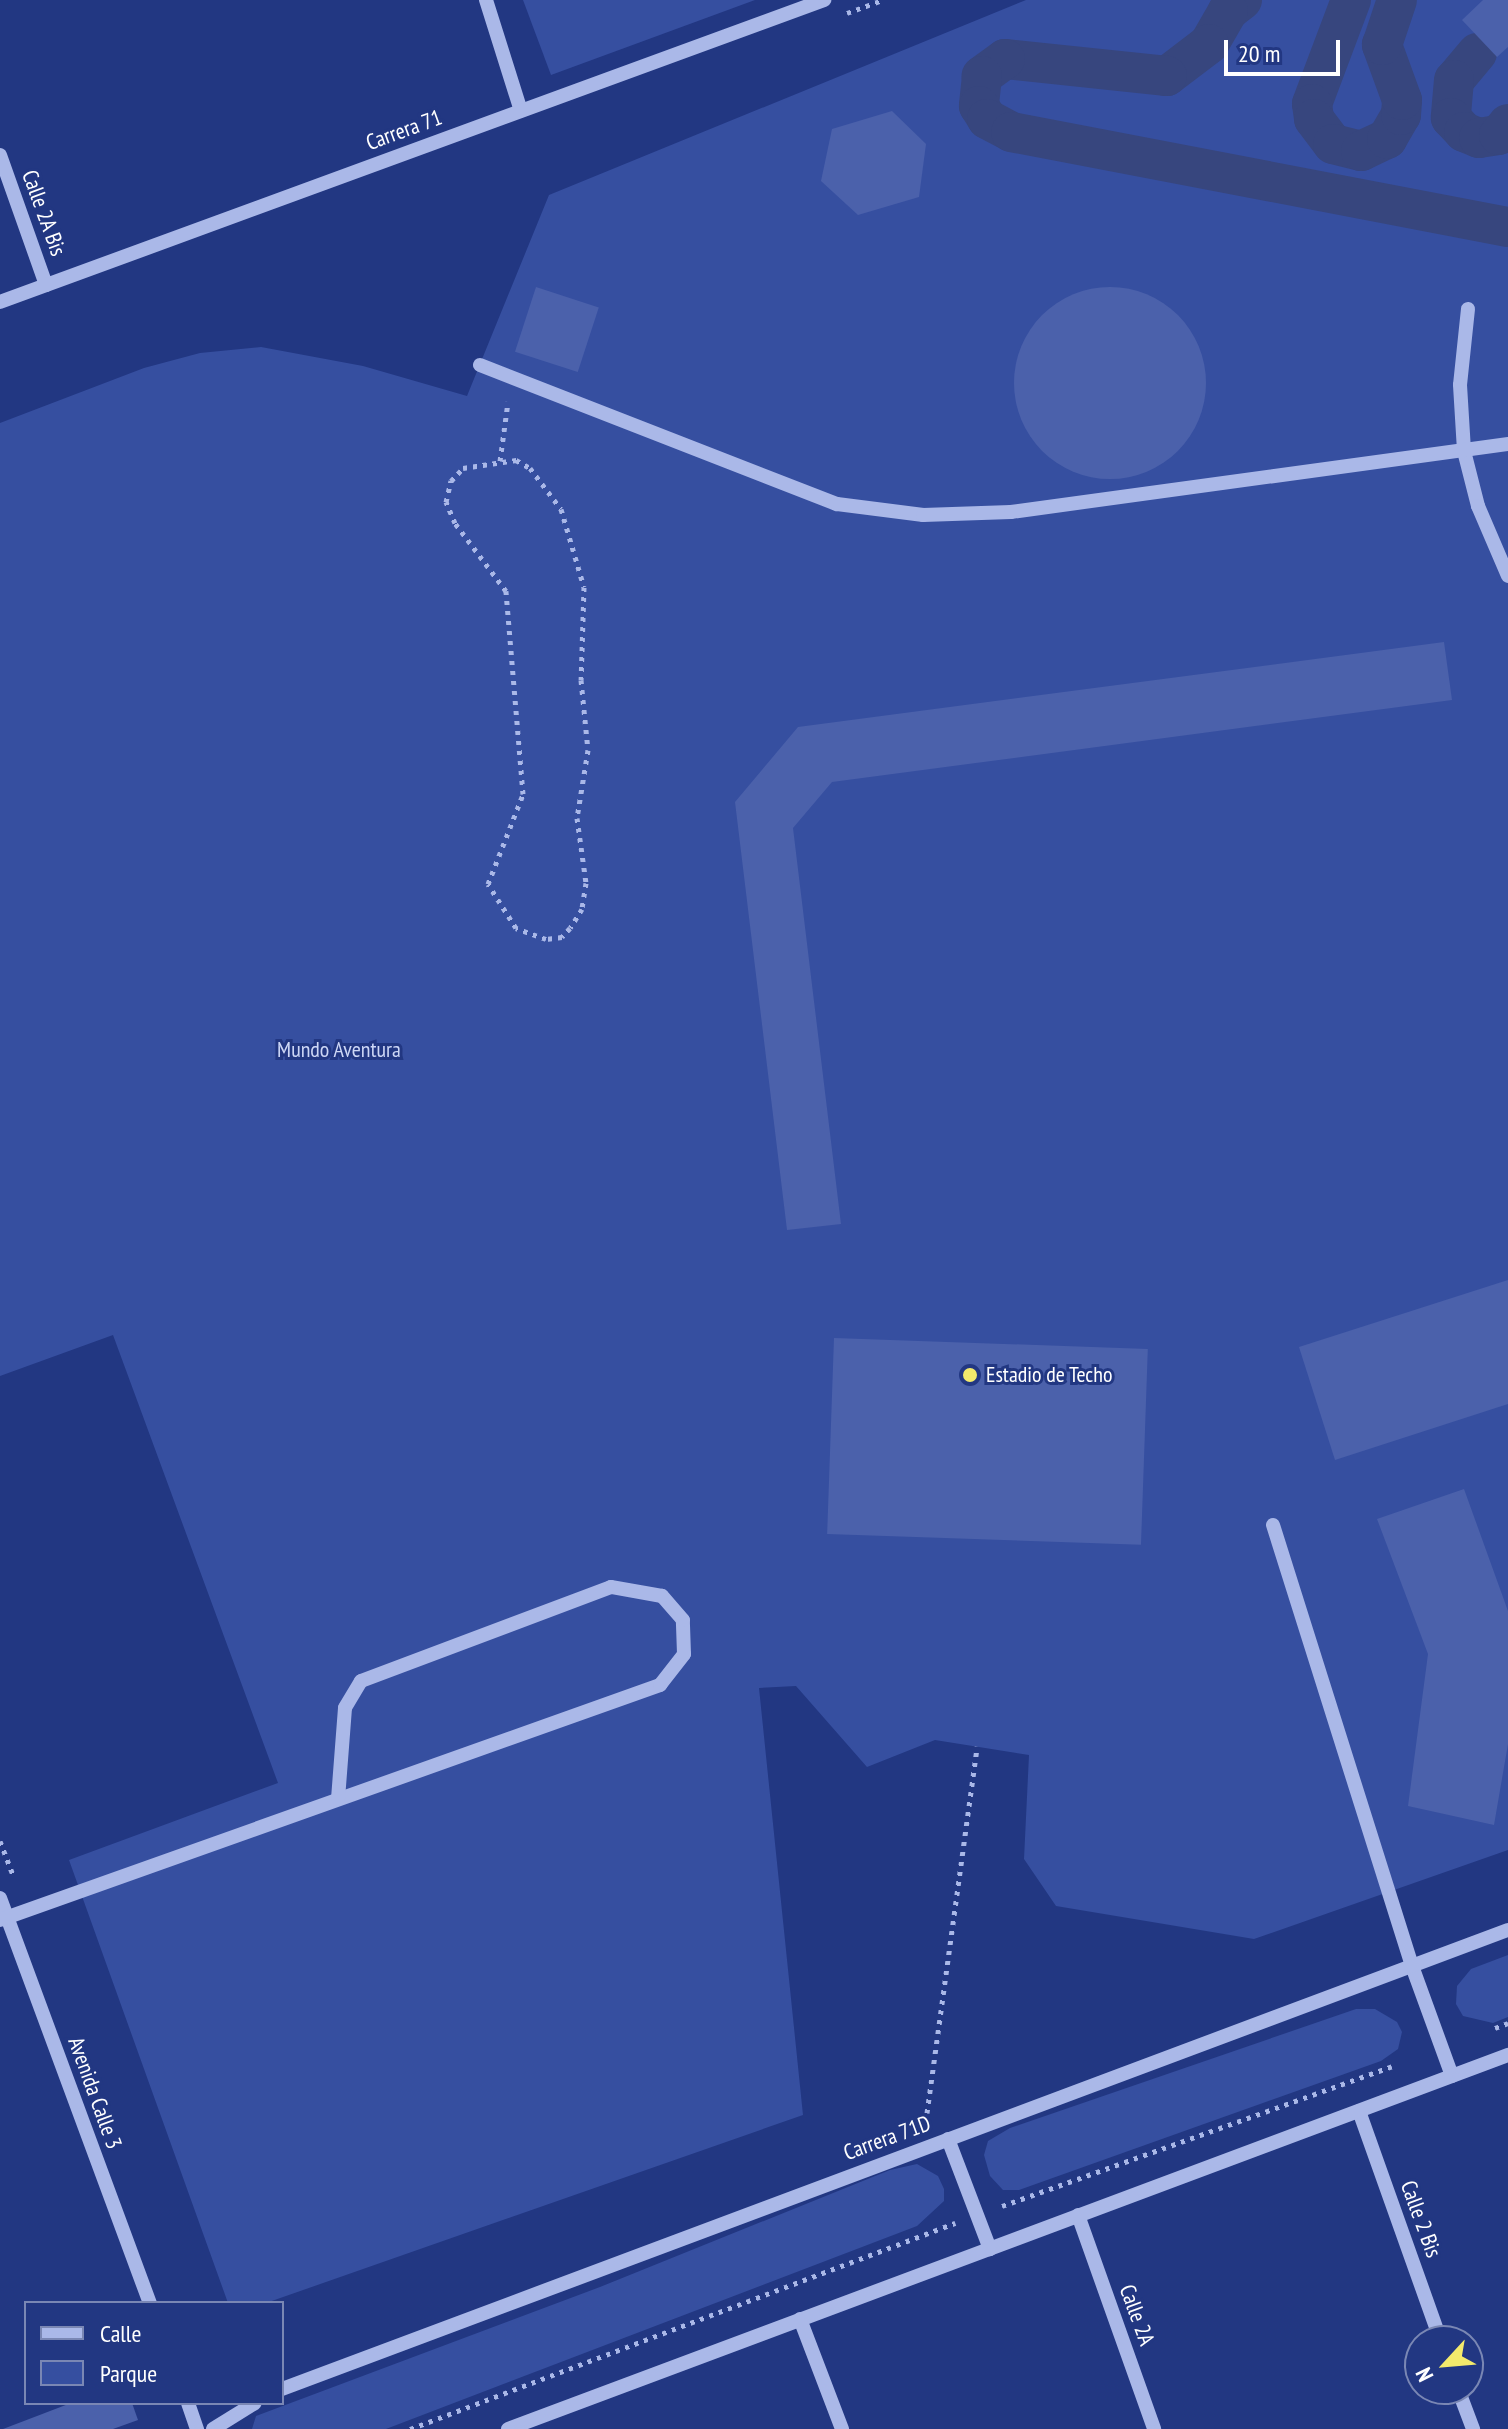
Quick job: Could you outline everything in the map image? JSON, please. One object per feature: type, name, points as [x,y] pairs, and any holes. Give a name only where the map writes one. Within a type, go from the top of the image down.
[{"type":"street","points":[[486,0],[521,111]]},
{"type":"street","name":"Carrera 71","points":[[0,302],[824,0]]},
{"type":"street","name":"Calle 2A Bis","points":[[0,155],[46,285]]},
{"type":"street","points":[[1468,309],[1460,385],[1464,451],[1478,506],[1508,576]]},
{"type":"street","points":[[480,365],[837,504],[923,515],[1011,512],[1508,444]]},
{"type":"street","points":[[1273,1525],[1412,1966],[1452,2076]]},
{"type":"street","points":[[4,1919],[660,1685],[684,1654],[683,1620],[662,1596],[611,1587],[361,1681],[345,1708],[338,1799]]},
{"type":"street","name":"Avenida Calle 3","points":[[0,1898],[4,1919],[149,2301]]},
{"type":"street","name":"Carrera 71D","points":[[284,2388],[1508,1930]]},
{"type":"street","points":[[515,2428],[1508,2055]]},
{"type":"street","name":"Calle 2 Bis","points":[[1359,2111],[1435,2325]]},
{"type":"street","points":[[948,2139],[990,2249]]},
{"type":"street","name":"Calle 2A","points":[[1078,2215],[1154,2429]]},
{"type":"street","points":[[800,2319],[842,2429]]},
{"type":"street","points":[[189,2405],[197,2429]]},
{"type":"street","points":[[213,2429],[252,2405]]},
{"type":"street","points":[[1464,2405],[1473,2429]]},
{"type":"path","points":[[500,461],[511,377]]},
{"type":"path","points":[[516,460],[530,468],[556,501],[584,587],[581,680],[588,750],[577,818],[586,883],[582,909],[570,928],[562,937],[546,939],[516,928],[488,884],[523,794],[506,591],[455,523],[446,502],[451,481],[463,468],[500,461],[516,460]]},
{"type":"path","points":[[927,2113],[977,1746]]},
{"type":"green space","points":[[523,0],[755,0],[551,75]]},
{"type":"green space","name":"Mundo Aventura","points":[[1026,0],[1508,0],[1508,1850],[1254,1939],[1056,1906],[1024,1859],[1029,1755],[935,1740],[867,1767],[796,1686],[759,1688],[803,2115],[272,2301],[227,2301],[69,1860],[278,1783],[113,1335],[0,1376],[0,423],[144,368],[200,353],[261,347],[363,366],[467,396],[549,195]]},
{"type":"green space","points":[[1508,1955],[1508,2017],[1493,2023],[1463,2016],[1456,2004],[1457,1986],[1471,1969]]},
{"type":"green space","points":[[1356,2009],[1375,2009],[1397,2022],[1402,2032],[1398,2049],[1381,2061],[1019,2190],[1003,2190],[990,2176],[984,2155],[988,2141],[1010,2128]]},
{"type":"green space","points":[[917,2164],[938,2176],[944,2189],[944,2201],[917,2226],[386,2429],[252,2429],[256,2416],[600,2287],[890,2170]]},
{"type":"building","points":[[1483,0],[1508,0],[1508,47],[1497,57],[1462,20]]},
{"type":"building","points":[[892,111],[926,144],[919,197],[858,215],[821,181],[832,129]]},
{"type":"building","points":[[536,287],[599,307],[578,372],[515,352]]},
{"type":"building","points":[[1110,287],[1147,295],[1178,315],[1198,346],[1206,383],[1198,420],[1178,451],[1147,471],[1110,479],[1073,471],[1042,451],[1022,420],[1014,383],[1022,346],[1042,315],[1073,295]]},
{"type":"building","points":[[1444,642],[1452,700],[832,782],[793,828],[841,1224],[787,1230],[735,802],[798,727]]},
{"type":"building","points":[[1508,1280],[1508,1404],[1335,1460],[1299,1347]]},
{"type":"building","points":[[834,1338],[1148,1349],[1141,1545],[827,1534]]},
{"type":"building","points":[[1464,1489],[1508,1611],[1508,1744],[1494,1825],[1408,1806],[1428,1654],[1377,1519]]},
{"type":"building","points":[[66,2405],[133,2405],[138,2420],[113,2429],[3,2429]]},
{"type":"waterway","points":[[1242,0],[1228,11],[1209,44],[1167,76],[1005,59],[982,76],[979,106],[987,119],[1011,132],[1508,227]]},
{"type":"waterway","points":[[1351,0],[1312,104],[1314,119],[1333,144],[1361,151],[1387,139],[1401,115],[1402,100],[1382,45],[1397,0]]},
{"type":"waterway","points":[[1477,53],[1454,80],[1451,118],[1464,132],[1479,138],[1499,135],[1508,124]]},
{"type":"place","name":"Estadio de Techo","points":[[970,1375]]}]
